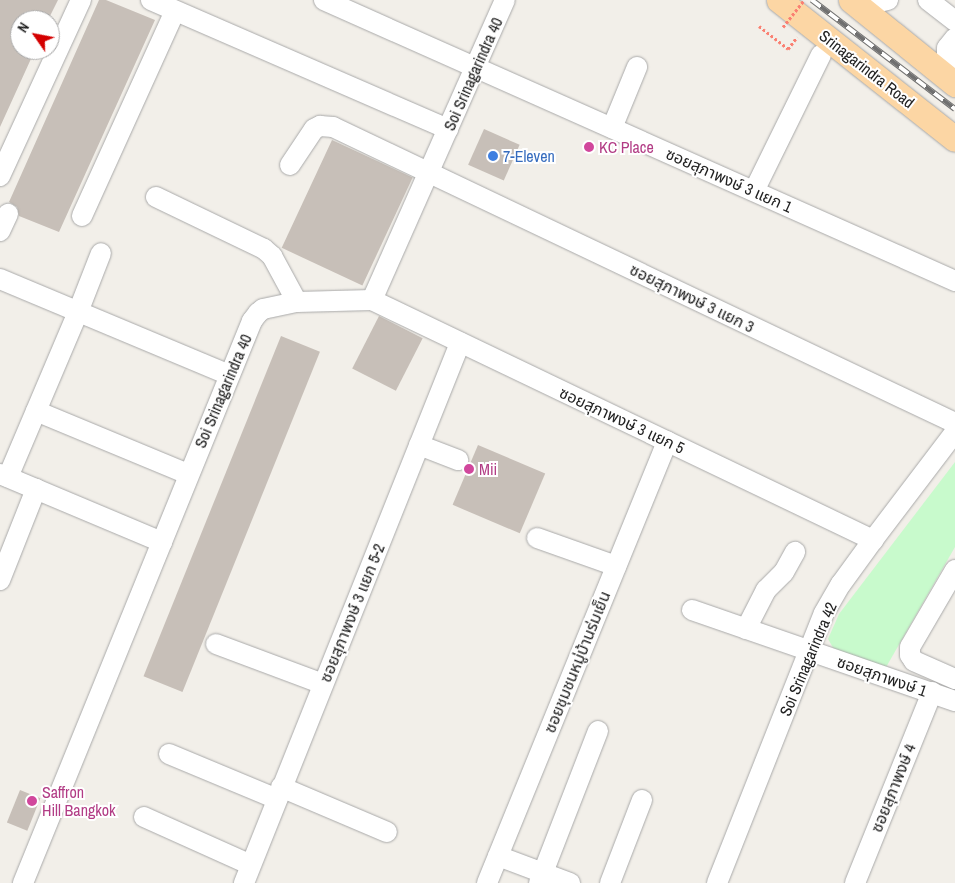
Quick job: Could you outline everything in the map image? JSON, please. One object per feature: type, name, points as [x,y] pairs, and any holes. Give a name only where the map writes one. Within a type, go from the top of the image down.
[{"type":"main road","name":"Srinagarindra Road","points":[[779,0],[955,139]]},
{"type":"main road","points":[[855,3],[954,83]]},
{"type":"street","points":[[0,176],[80,0]]},
{"type":"street","points":[[151,0],[448,129]]},
{"type":"street","name":"ซอยสุภาพงษ์ 3 แยก 1","points":[[324,0],[955,281]]},
{"type":"street","name":"Soi Srinagarindra 40","points":[[23,883],[188,474],[258,313],[264,309],[298,302],[372,300],[505,0]]},
{"type":"street","points":[[855,3],[888,0]]},
{"type":"street","points":[[928,0],[955,21]]},
{"type":"street","points":[[82,216],[176,11]]},
{"type":"street","points":[[954,83],[947,48],[955,38]]},
{"type":"street","points":[[754,191],[821,55]]},
{"type":"street","points":[[612,128],[637,67]]},
{"type":"street","name":"ซอยสุภาพงษ์ 3 แยก 3","points":[[290,165],[309,134],[320,126],[333,127],[429,172],[954,434]]},
{"type":"street","points":[[156,197],[264,249],[272,256],[298,302]]},
{"type":"street","points":[[100,254],[78,312],[36,411],[4,475],[162,542]]},
{"type":"street","points":[[0,279],[230,375]]},
{"type":"street","name":"ซอยสุภาพงษ์ 3 แยก 5","points":[[372,300],[872,540]]},
{"type":"street","name":"ซอยสุภาพงษ์ 3 แยก 5-2","points":[[247,874],[460,343]]},
{"type":"street","points":[[36,411],[188,474]]},
{"type":"street","name":"Soi Srinagarindra 42","points":[[717,883],[824,613],[841,584],[872,540],[954,434]]},
{"type":"street","name":"ซอยชุมชนหมู่บ้านร่มเย็น","points":[[487,883],[667,441]]},
{"type":"street","points":[[419,445],[458,460]]},
{"type":"street","points":[[0,580],[36,489]]},
{"type":"street","points":[[537,538],[616,566]]},
{"type":"street","points":[[746,629],[766,590],[784,572],[795,552]]},
{"type":"street","points":[[955,570],[910,647],[910,655],[914,661],[955,679]]},
{"type":"street","name":"ซอยสุภาพงษ์ 1","points":[[692,610],[932,692],[955,702]]},
{"type":"street","points":[[216,644],[323,684]]},
{"type":"street","name":"ซอยสุภาพงษ์ 4","points":[[855,883],[932,692]]},
{"type":"street","points":[[541,878],[598,732]]},
{"type":"street","points":[[169,754],[387,832]]},
{"type":"street","points":[[610,883],[642,800]]},
{"type":"street","points":[[144,818],[247,874]]},
{"type":"street","points":[[498,856],[541,878],[570,883]]},
{"type":"path","points":[[784,27],[804,0]]},
{"type":"path","points":[[759,26],[788,49],[792,43]]},
{"type":"green space","points":[[955,462],[955,547],[885,669],[835,651],[828,639],[839,614]]},
{"type":"building","points":[[0,0],[58,0],[53,10],[10,10],[10,60],[30,60],[0,127]]},
{"type":"building","points":[[99,0],[106,0],[155,20],[59,232],[19,216],[17,207],[9,202]]},
{"type":"building","points":[[484,129],[520,145],[504,180],[468,165]]},
{"type":"building","points":[[332,140],[413,178],[362,285],[282,248]]},
{"type":"building","points":[[379,316],[423,338],[396,391],[352,369]]},
{"type":"building","points":[[281,336],[320,352],[182,692],[144,676]]},
{"type":"building","points":[[478,445],[545,474],[520,533],[453,505]]},
{"type":"building","points":[[20,790],[40,798],[27,831],[7,822]]},
{"type":"railway","points":[[812,0],[955,109]]},
{"type":"place","name":"KC Place","points":[[589,147]]},
{"type":"place","name":"7-Eleven","points":[[493,156]]},
{"type":"place","name":"Mii","points":[[469,469]]},
{"type":"place","name":"Saffron Hill Bangkok","points":[[32,801]]}]
